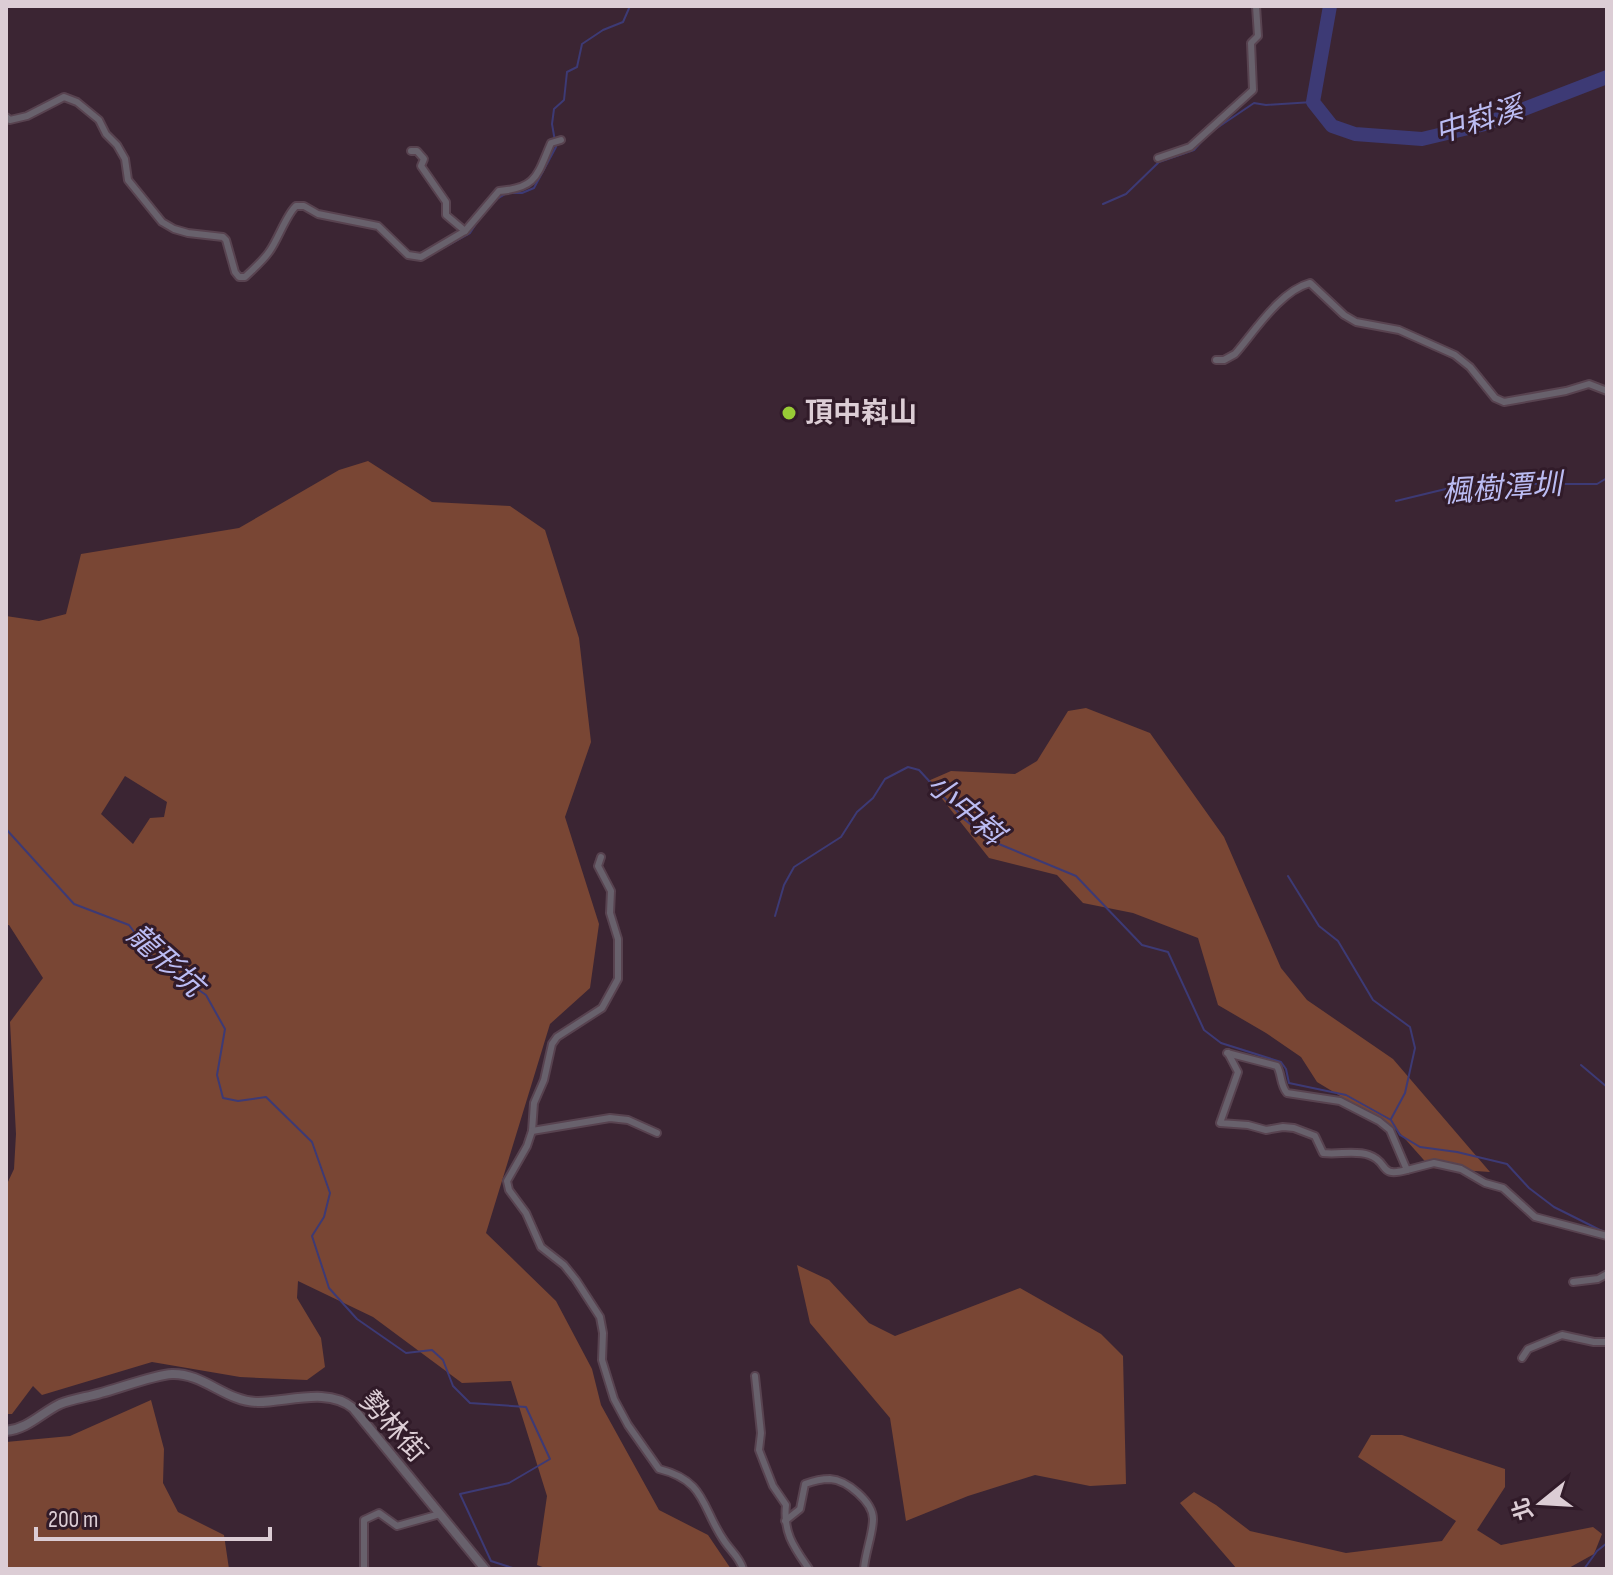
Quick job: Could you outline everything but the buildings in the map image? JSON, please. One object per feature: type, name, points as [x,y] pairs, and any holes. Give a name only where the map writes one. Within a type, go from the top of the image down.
[{"type":"street","points":[[1158,158],[1190,147],[1253,90],[1251,43],[1258,36],[1256,6]]},
{"type":"street","points":[[6,117],[10,120],[27,116],[64,97],[87,109],[117,145],[126,161],[128,180],[162,222],[188,233],[223,237],[239,277],[245,277],[268,253],[296,206],[304,206],[318,214],[378,226],[408,255],[421,257],[465,231],[499,191],[518,190],[534,179],[551,143],[561,140]]},
{"type":"street","points":[[411,151],[417,151],[424,159],[421,166],[446,202],[446,215],[465,231]]},
{"type":"street","points":[[1216,360],[1224,360],[1235,354],[1286,296],[1310,283],[1344,315],[1356,322],[1399,330],[1455,355],[1470,367],[1495,398],[1504,402],[1589,384],[1607,391]]},
{"type":"street","points":[[601,857],[598,866],[611,891],[610,913],[618,939],[618,979],[602,1008],[557,1037],[552,1044],[544,1080],[534,1103],[532,1131],[507,1181],[541,1247],[564,1265],[600,1317],[602,1360],[614,1399],[628,1425],[659,1469],[675,1473],[696,1488],[726,1543],[741,1560],[743,1569]]},
{"type":"street","points":[[1407,1170],[1390,1130],[1379,1121],[1340,1101],[1287,1093],[1282,1088],[1277,1066],[1227,1053],[1238,1072],[1220,1123],[1266,1130],[1294,1128],[1315,1136],[1323,1153],[1366,1153],[1393,1173],[1407,1170],[1434,1163],[1461,1169],[1485,1183],[1503,1188],[1535,1217],[1607,1236]]},
{"type":"street","points":[[532,1131],[610,1118],[628,1120],[657,1133]]},
{"type":"street","points":[[1573,1282],[1598,1279],[1607,1274]]},
{"type":"street","points":[[1522,1358],[1528,1349],[1562,1335],[1607,1342]]},
{"type":"street","name":"勢林街","points":[[6,1431],[26,1426],[60,1405],[169,1374],[190,1375],[239,1400],[257,1402],[323,1397],[346,1402],[485,1569]]},
{"type":"street","points":[[755,1376],[761,1433],[759,1450],[773,1486],[786,1505],[784,1522],[789,1537],[809,1569]]},
{"type":"street","points":[[784,1522],[800,1509],[805,1484],[830,1479],[842,1482],[865,1501],[874,1517],[864,1569]]},
{"type":"street","points":[[364,1569],[364,1520],[379,1513],[397,1526],[440,1514]]},
{"type":"shaded area","points":[[368,461],[432,502],[510,506],[545,530],[579,638],[591,742],[565,817],[599,924],[590,988],[550,1024],[486,1233],[556,1301],[592,1369],[601,1405],[659,1510],[708,1535],[731,1569],[548,1569],[537,1565],[547,1496],[511,1381],[462,1383],[373,1317],[298,1281],[297,1298],[321,1338],[325,1367],[307,1380],[240,1377],[152,1362],[42,1395],[33,1386],[12,1414],[6,1414],[6,1186],[14,1169],[16,1134],[10,1022],[43,978],[9,925],[6,925],[6,616],[39,621],[66,614],[81,554],[239,528],[339,470]],"holes":[[[125,776],[167,802],[164,817],[150,818],[133,844],[101,814]]]},
{"type":"shaded area","points":[[1086,708],[1150,733],[1224,837],[1281,968],[1307,1000],[1393,1059],[1490,1172],[1431,1168],[1398,1131],[1317,1082],[1301,1057],[1218,1005],[1198,938],[1133,913],[1083,903],[1057,875],[989,858],[928,781],[951,771],[1015,774],[1037,761],[1068,711]]},
{"type":"shaded area","points":[[797,1265],[829,1280],[869,1323],[895,1336],[1020,1288],[1101,1334],[1123,1356],[1126,1484],[1090,1486],[1035,1475],[968,1496],[906,1521],[890,1418],[810,1323]]},
{"type":"shaded area","points":[[151,1400],[164,1449],[163,1483],[178,1512],[224,1535],[229,1569],[6,1569],[6,1442],[70,1436]]},
{"type":"shaded area","points":[[1371,1435],[1402,1435],[1505,1469],[1505,1487],[1477,1530],[1501,1545],[1593,1527],[1602,1534],[1594,1554],[1567,1569],[1237,1569],[1180,1503],[1194,1492],[1250,1531],[1346,1553],[1442,1541],[1456,1521],[1358,1457]]},
{"type":"waterway","points":[[483,214],[507,193],[522,193],[534,188],[556,147],[552,124],[554,109],[564,100],[567,72],[577,67],[582,44],[603,30],[623,22],[630,6]]},
{"type":"waterway","name":"中嵙溪","points":[[1330,6],[1313,102],[1332,126],[1355,134],[1422,139],[1485,124],[1607,77]]},
{"type":"waterway","points":[[1103,204],[1126,194],[1159,162],[1194,150],[1208,134],[1254,103],[1313,102]]},
{"type":"waterway","points":[[441,249],[470,233],[479,219]]},
{"type":"waterway","name":"楓樹潭圳","points":[[1396,501],[1458,486],[1597,484],[1607,478]]},
{"type":"waterway","name":"小中嵙","points":[[775,916],[784,885],[794,867],[841,837],[885,779],[908,767],[919,770],[965,820],[994,842],[1076,876],[1142,945],[1168,952],[1204,1030],[1221,1043],[1281,1062],[1289,1083],[1346,1095],[1391,1120],[1400,1135],[1420,1147],[1507,1164],[1529,1188],[1554,1207],[1606,1233]]},
{"type":"waterway","name":"龍形坑","points":[[6,829],[74,904],[129,925],[154,959],[206,995],[225,1029],[217,1075],[223,1098],[238,1101],[266,1097],[312,1142],[330,1193],[324,1217],[312,1236],[329,1288],[357,1319],[406,1353],[432,1350],[443,1360],[453,1386],[470,1403],[526,1407],[550,1459],[509,1483],[460,1494],[491,1561],[516,1569]]},
{"type":"waterway","points":[[1288,876],[1319,926],[1338,941],[1373,1000],[1410,1027],[1415,1048],[1405,1093],[1391,1119]]},
{"type":"waterway","points":[[1581,1065],[1607,1087]]},
{"type":"waterway","name":"小中嵙","points":[[1584,1569],[1607,1543]]},
{"type":"place","name":"頂中嵙山","points":[[789,413]]}]
